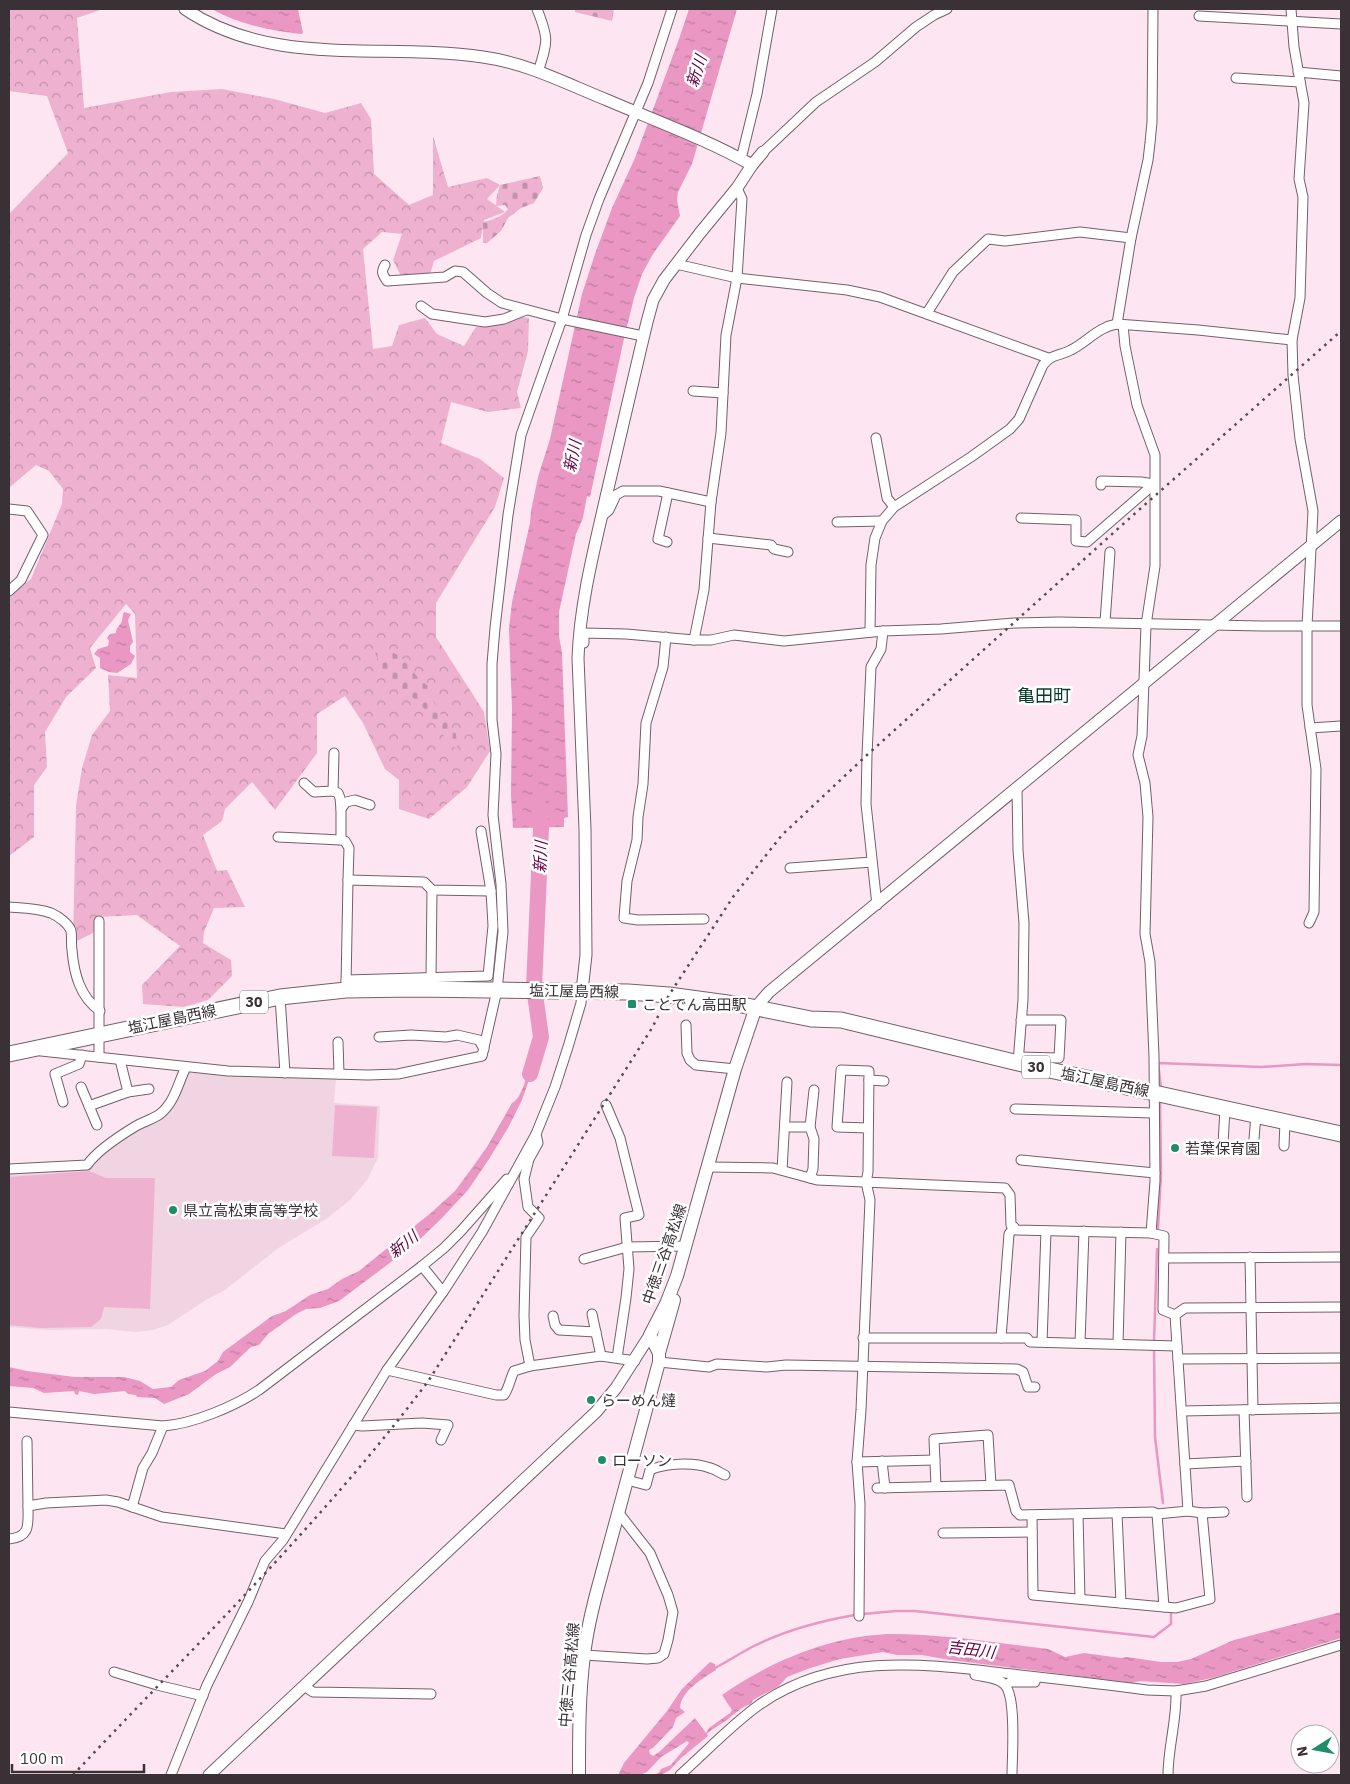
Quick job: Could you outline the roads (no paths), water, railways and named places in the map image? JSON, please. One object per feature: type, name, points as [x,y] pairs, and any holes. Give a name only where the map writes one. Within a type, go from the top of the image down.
[{"type":"main road","name":"塩江屋島西線","points":[[15,1052],[346,985],[670,995],[756,1007],[811,1019],[841,1020],[1158,1094],[1341,1134]]},
{"type":"main road","name":"中徳三谷高松線","points":[[650,1335],[666,1304],[677,1276],[735,1068],[756,1007]]},
{"type":"main road","name":"中徳三谷高松線","points":[[579,1775],[580,1704],[584,1655],[591,1616],[674,1300],[677,1276]]},
{"type":"main road","points":[[650,1335],[659,1358]]},
{"type":"street","points":[[185,9],[205,22],[225,31],[263,42],[353,52],[465,55],[506,61],[538,72],[709,143],[752,165]]},
{"type":"street","points":[[536,9],[545,31],[546,46],[538,72]]},
{"type":"street","points":[[15,1052],[82,1055],[186,1067],[339,1074],[398,1074],[482,1056],[500,991],[502,950],[503,906],[493,815],[496,754],[492,720],[492,664],[508,515],[521,435],[562,319],[586,235],[599,199],[638,113],[672,9]]},
{"type":"street","points":[[741,159],[757,94],[772,9]]},
{"type":"street","points":[[171,1775],[203,1696],[248,1602],[265,1561],[286,1534],[387,1370],[443,1292],[482,1232],[536,1134],[555,1087],[580,1003],[579,991],[586,955],[585,829],[579,631],[638,335],[653,300],[676,264],[738,188],[752,165],[763,152],[816,102],[874,62],[916,27],[946,9]]},
{"type":"street","points":[[1151,1233],[1154,1114],[1158,1094],[1154,1056],[1150,962],[1145,934],[1148,808],[1145,783],[1138,755],[1142,736],[1146,625],[1155,566],[1154,455],[1137,405],[1120,324],[1130,238],[1148,160],[1151,136],[1153,9]]},
{"type":"street","points":[[1291,9],[1298,72],[1304,103],[1299,179],[1303,198],[1300,298],[1292,340],[1293,374],[1299,430],[1313,511],[1307,626],[1308,705],[1316,769],[1314,912],[1309,923]]},
{"type":"street","points":[[1199,16],[1341,24]]},
{"type":"street","points":[[1298,72],[1341,76]]},
{"type":"street","points":[[1236,78],[1300,82]]},
{"type":"street","points":[[694,640],[704,590],[711,502],[720,442],[726,335],[737,278],[742,199],[738,188]]},
{"type":"street","points":[[927,314],[954,272],[988,239],[1005,241],[1080,232],[1130,238]]},
{"type":"street","points":[[385,264],[382,270],[383,276],[387,280],[445,276],[455,271],[463,272],[487,293],[502,303],[562,319],[638,335]]},
{"type":"street","points":[[676,264],[737,278],[847,290],[880,297],[1048,358]]},
{"type":"street","points":[[421,306],[432,314],[485,322],[504,319],[526,310]]},
{"type":"street","points":[[870,632],[871,565],[874,538],[882,522],[894,507],[1010,429],[1020,418],[1043,365],[1048,358],[1070,351],[1107,326],[1120,324],[1292,340]]},
{"type":"street","points":[[692,391],[723,393]]},
{"type":"street","points":[[876,438],[887,498],[894,507]]},
{"type":"street","points":[[1101,485],[1101,481],[1154,484]]},
{"type":"street","points":[[1021,518],[1076,520],[1076,541],[1087,542],[1154,484]]},
{"type":"street","points":[[601,518],[609,510],[616,495],[623,491],[659,491],[711,502]]},
{"type":"street","points":[[667,542],[658,539],[668,493]]},
{"type":"street","points":[[9,509],[27,511],[43,535],[39,547],[21,580],[9,591]]},
{"type":"street","points":[[756,1007],[769,992],[1341,521]]},
{"type":"street","points":[[837,522],[882,522]]},
{"type":"street","points":[[708,538],[771,545],[774,549],[788,552]]},
{"type":"street","points":[[1104,622],[1110,552]]},
{"type":"street","points":[[579,678],[584,674],[584,633],[611,633],[694,640],[711,640],[734,635],[784,641],[870,632],[1014,623],[1104,622],[1146,625],[1341,626]]},
{"type":"street","points":[[877,905],[866,804],[871,667],[881,649],[883,631]]},
{"type":"street","points":[[666,637],[663,667],[646,723],[643,784],[637,840],[627,881],[624,918],[638,920],[704,919]]},
{"type":"street","points":[[1310,728],[1341,726]]},
{"type":"street","points":[[333,791],[334,753]]},
{"type":"street","points":[[304,783],[314,792],[333,791],[338,793],[341,809],[341,840]]},
{"type":"street","points":[[1016,789],[1018,850],[1024,923],[1018,1060],[1059,1058],[1061,1020],[1021,1020]]},
{"type":"street","points":[[341,809],[346,802],[356,800],[370,805]]},
{"type":"street","points":[[278,837],[345,841],[348,848],[346,985],[431,977],[488,976],[493,926],[491,891],[481,831]]},
{"type":"street","points":[[790,868],[872,862]]},
{"type":"street","points":[[348,880],[424,882],[432,890],[491,891]]},
{"type":"street","points":[[431,977],[432,890]]},
{"type":"street","points":[[9,907],[51,913],[61,919],[71,929],[74,973],[80,989],[94,1007],[100,1011]]},
{"type":"street","points":[[99,1057],[100,1011],[98,977],[100,921]]},
{"type":"street","points":[[280,997],[285,1073]]},
{"type":"street","points":[[686,1025],[687,1053],[690,1060],[696,1065],[735,1068]]},
{"type":"street","points":[[379,1037],[457,1035],[479,1040],[484,1048]]},
{"type":"street","points":[[338,1042],[339,1074]]},
{"type":"street","points":[[63,1102],[55,1074],[80,1064],[82,1055]]},
{"type":"street","points":[[120,1060],[128,1092]]},
{"type":"street","points":[[9,1169],[87,1165],[92,1157],[134,1127],[160,1114],[170,1103],[177,1091],[178,1082],[186,1067]]},
{"type":"street","points":[[859,1616],[860,1513],[857,1462],[870,1200],[866,1182],[868,1128],[869,1071],[841,1070],[837,1127],[868,1128]]},
{"type":"street","points":[[869,1080],[884,1080]]},
{"type":"street","points":[[782,1170],[787,1082]]},
{"type":"street","points":[[81,1087],[97,1125]]},
{"type":"street","points":[[89,1106],[128,1092],[149,1089]]},
{"type":"street","points":[[810,1178],[813,1169],[814,1139],[810,1127],[814,1090]]},
{"type":"street","points":[[606,1105],[620,1138],[639,1215],[625,1218],[629,1269],[617,1358]]},
{"type":"street","points":[[1223,1144],[1225,1109]]},
{"type":"street","points":[[1015,1110],[1154,1114]]},
{"type":"street","points":[[1253,1151],[1256,1116]]},
{"type":"street","points":[[1284,1146],[1285,1122]]},
{"type":"street","points":[[790,1127],[810,1127]]},
{"type":"street","points":[[530,1366],[525,1340],[524,1316],[526,1237],[539,1218],[528,1207],[524,1179],[529,1159],[538,1143],[536,1134]]},
{"type":"street","points":[[1022,1160],[1154,1173]]},
{"type":"street","points":[[708,1166],[773,1168],[817,1180],[1005,1188],[1010,1195],[1011,1225],[1016,1230],[1151,1233],[1164,1236],[1163,1310],[1175,1315]]},
{"type":"street","points":[[9,1412],[163,1426],[210,1414],[246,1399],[422,1266],[461,1231],[514,1171]]},
{"type":"street","points":[[1001,1338],[1009,1234],[1014,1227]]},
{"type":"street","points":[[1042,1342],[1046,1231]]},
{"type":"street","points":[[1080,1343],[1084,1232]]},
{"type":"street","points":[[1118,1344],[1121,1232]]},
{"type":"street","points":[[584,1259],[627,1247],[686,1246]]},
{"type":"street","points":[[1164,1258],[1341,1257]]},
{"type":"street","points":[[1248,1497],[1246,1461],[1253,1358],[1250,1258]]},
{"type":"street","points":[[422,1266],[443,1292]]},
{"type":"street","points":[[1175,1315],[1185,1308],[1341,1307]]},
{"type":"street","points":[[592,1314],[601,1356]]},
{"type":"street","points":[[1175,1315],[1188,1511]]},
{"type":"street","points":[[553,1316],[555,1325],[559,1330],[596,1332]]},
{"type":"street","points":[[209,1775],[596,1412],[635,1361],[650,1335]]},
{"type":"street","points":[[863,1338],[1026,1338],[1030,1342],[1177,1346]]},
{"type":"street","points":[[387,1370],[496,1395],[504,1395],[514,1371],[530,1366],[601,1356],[635,1361]]},
{"type":"street","points":[[659,1358],[710,1367],[718,1364],[767,1367],[786,1365],[802,1367],[862,1366],[1017,1369],[1023,1372],[1028,1387],[1035,1387]]},
{"type":"street","points":[[1178,1359],[1341,1358]]},
{"type":"street","points":[[1182,1411],[1341,1408]]},
{"type":"street","points":[[353,1425],[422,1423],[448,1425],[441,1440]]},
{"type":"street","points":[[132,1507],[143,1468],[152,1453],[163,1426]]},
{"type":"street","points":[[936,1486],[934,1439],[988,1435],[991,1485]]},
{"type":"street","points":[[9,1539],[25,1534],[28,1524],[27,1441]]},
{"type":"street","points":[[857,1462],[935,1460]]},
{"type":"street","points":[[882,1461],[881,1488],[1009,1485],[1016,1511],[1020,1515],[1154,1512],[1157,1514],[1188,1511],[1202,1513],[1224,1512]]},
{"type":"street","points":[[1185,1464],[1246,1461]]},
{"type":"street","points":[[627,1480],[646,1485],[650,1470],[660,1465],[672,1464],[710,1467],[725,1475]]},
{"type":"street","points":[[28,1506],[46,1503],[106,1500],[162,1516],[286,1534]]},
{"type":"street","points":[[584,1655],[658,1658],[664,1654],[668,1640],[673,1612],[662,1580],[650,1553],[618,1512]]},
{"type":"street","points":[[1117,1513],[1121,1603]]},
{"type":"street","points":[[1032,1515],[1033,1595],[1176,1608],[1210,1599],[1202,1513]]},
{"type":"street","points":[[1078,1514],[1080,1599]]},
{"type":"street","points":[[1157,1514],[1164,1607]]},
{"type":"street","points":[[943,1533],[1032,1532]]},
{"type":"street","points":[[680,1775],[760,1704],[816,1677],[850,1668],[903,1664],[961,1668],[1147,1690],[1176,1691],[1206,1686],[1341,1645]]},
{"type":"street","points":[[961,1668],[965,1673],[998,1680],[1006,1685],[1012,1705],[1012,1775]]},
{"type":"street","points":[[114,1672],[203,1696]]},
{"type":"street","points":[[1006,1685],[1010,1682],[1036,1682],[1052,1679]]},
{"type":"street","points":[[304,1686],[313,1692],[431,1694]]},
{"type":"street","points":[[1168,1775],[1168,1761],[1177,1705],[1176,1691]]},
{"type":"water","points":[[212,9],[298,9],[303,33],[255,26],[233,19]]},
{"type":"water","points":[[689,9],[737,9],[692,164],[678,192],[677,200],[680,216],[653,254],[642,274],[634,298],[590,497],[587,496],[583,518],[576,534],[559,612],[568,817],[564,818],[564,827],[513,828],[509,629],[512,602],[530,523],[538,477],[550,439],[582,294],[612,208],[635,158]]},
{"type":"water","points":[[124,612],[131,614],[128,620],[133,642],[130,646],[130,652],[135,656],[131,664],[117,673],[109,672],[100,668],[100,658],[94,654],[98,649],[108,646],[109,641],[107,638],[110,634],[116,633]]},
{"type":"water","points":[[533,1050],[537,1056],[522,1100],[508,1128],[468,1190],[415,1244],[339,1301],[320,1308],[306,1309],[296,1314],[268,1334],[259,1345],[251,1347],[230,1367],[216,1374],[189,1394],[164,1404],[155,1398],[137,1397],[125,1391],[94,1394],[79,1391],[78,1395],[74,1391],[44,1393],[33,1388],[9,1386],[9,1367],[75,1377],[124,1377],[140,1381],[153,1389],[171,1387],[179,1380],[205,1371],[218,1361],[223,1352],[272,1316],[286,1311],[310,1295],[328,1289],[342,1279],[359,1271],[455,1191],[487,1147],[512,1103],[520,1095],[526,1080]]},
{"type":"water","name":"吉田川","points":[[1341,1612],[1341,1638],[1212,1678],[1184,1684],[1140,1681],[1132,1683],[922,1655],[897,1655],[883,1652],[840,1659],[787,1677],[779,1686],[753,1700],[751,1704],[740,1709],[707,1734],[708,1736],[681,1758],[670,1770],[661,1775],[652,1775],[671,1765],[689,1743],[687,1741],[661,1757],[647,1772],[640,1775],[618,1775],[624,1763],[667,1711],[682,1689],[710,1662],[715,1664],[716,1670],[705,1677],[684,1696],[680,1708],[685,1712],[676,1718],[673,1727],[649,1750],[653,1756],[695,1718],[706,1733],[709,1728],[732,1710],[722,1695],[741,1683],[781,1661],[803,1652],[847,1639],[892,1634],[931,1636],[1048,1649],[1065,1657],[1084,1653],[1161,1662],[1177,1662],[1191,1659],[1234,1640]]},
{"type":"waterway","name":"新川","points":[[530,1074],[541,1037],[534,987],[541,828],[539,806]]},
{"type":"waterway","points":[[1161,1088],[1158,1063],[1262,1067],[1306,1064],[1341,1065]]},
{"type":"waterway","points":[[1158,1228],[1161,1175],[1160,1098]]},
{"type":"waterway","points":[[1154,1342],[1157,1249]]},
{"type":"waterway","points":[[1154,1348],[1155,1437],[1163,1503]]},
{"type":"waterway","points":[[863,1614],[915,1611],[1154,1637],[1171,1624],[1171,1613]]},
{"type":"waterway","points":[[713,1669],[778,1635],[816,1623],[855,1615]]},
{"type":"railway","points":[[73,1775],[302,1533],[346,1483],[429,1380],[652,1028],[669,995],[733,897],[782,835],[867,755],[1341,331]]},
{"type":"place","name":"ことでん高田駅","points":[[632,1004]]},
{"type":"place","name":"若葉保育園","points":[[1175,1148]]},
{"type":"place","name":"県立高松東高等学校","points":[[173,1210]]},
{"type":"place","name":"らーめん燵","points":[[591,1400]]},
{"type":"place","name":"ローソン","points":[[602,1460]]},
{"type":"district","name":"亀田町","points":[[1044,695]]}]
